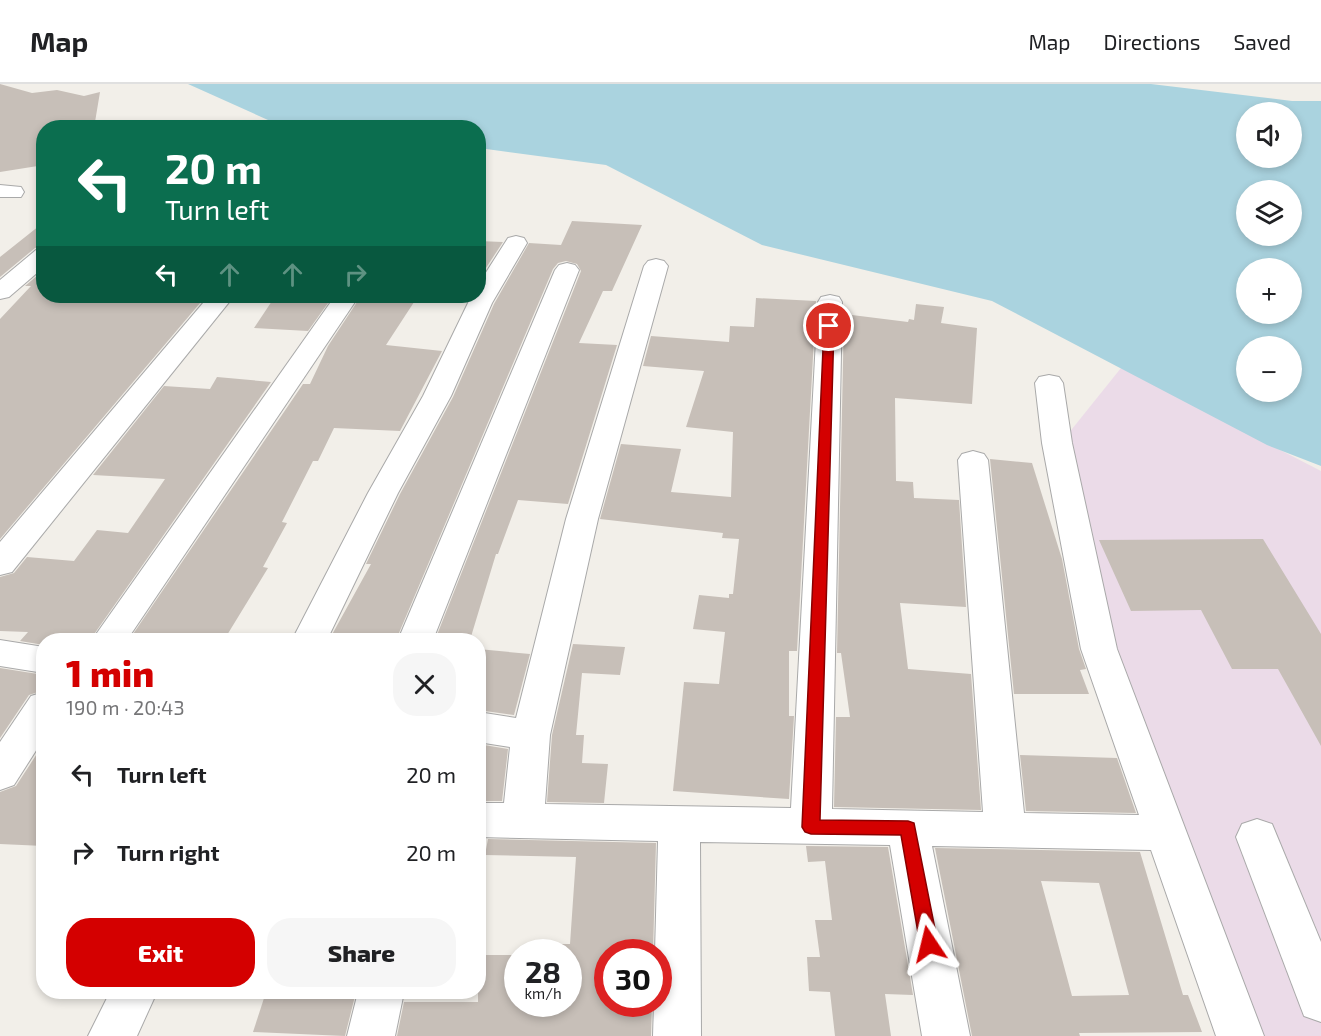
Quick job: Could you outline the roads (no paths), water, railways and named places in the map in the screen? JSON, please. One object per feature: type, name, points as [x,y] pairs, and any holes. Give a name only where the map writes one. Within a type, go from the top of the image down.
[{"type":"street","points":[[486,293],[516,243]]},
{"type":"street","points":[[0,292],[36,262]]},
{"type":"street","points":[[523,821],[531,735],[582,519],[656,266]]},
{"type":"street","points":[[418,633],[567,270]]},
{"type":"street","points":[[0,564],[153,376],[216,303]]},
{"type":"street","points":[[114,633],[342,303]]},
{"type":"street","points":[[313,633],[383,493],[437,396],[480,303]]},
{"type":"street","points":[[811,827],[830,303]]},
{"type":"street","points":[[1048,383],[1057,443],[1099,649],[1240,1036]]},
{"type":"street","points":[[973,460],[1005,830]]},
{"type":"street","points":[[0,653],[36,659]]},
{"type":"street","points":[[0,774],[36,718]]},
{"type":"street","points":[[486,728],[531,735]]},
{"type":"street","points":[[486,820],[1167,833]]},
{"type":"street","points":[[677,1036],[679,825]]},
{"type":"street","points":[[908,828],[946,1036]]},
{"type":"street","points":[[1257,837],[1321,1000]]},
{"type":"street","points":[[112,1036],[130,999]]},
{"type":"street","points":[[371,1036],[379,999]]},
{"type":"water","points":[[188,84],[1151,84],[1292,101],[1321,101],[1321,466],[1267,445],[992,301],[762,245],[606,165],[486,149],[486,120],[268,120]]}]
